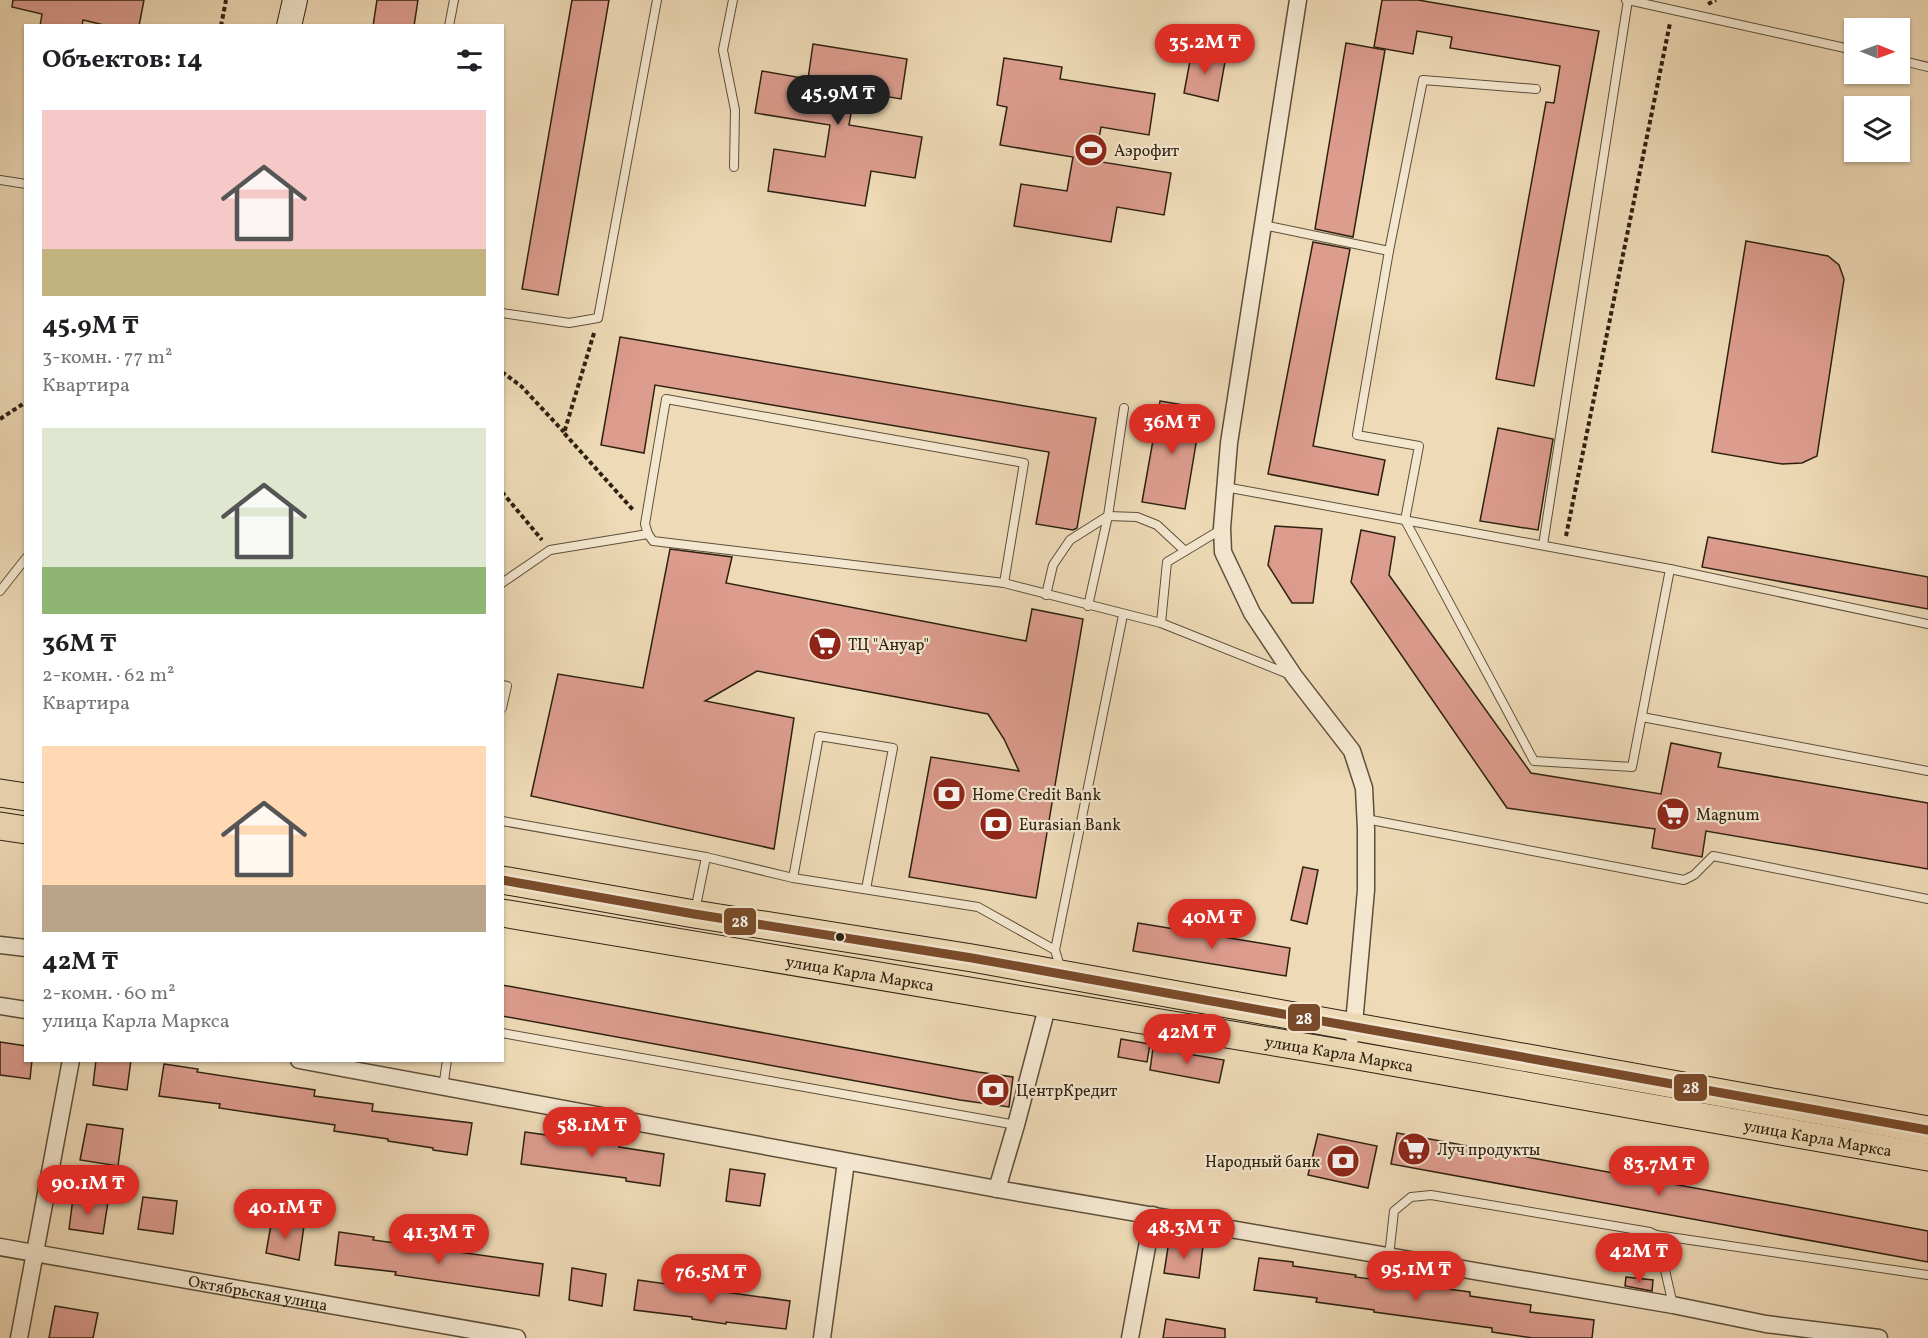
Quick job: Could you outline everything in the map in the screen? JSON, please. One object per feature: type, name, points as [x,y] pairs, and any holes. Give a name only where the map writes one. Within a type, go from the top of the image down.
[{"type":"main road","points":[[0,793],[24,797]]},
{"type":"main road","points":[[0,826],[24,830]]},
{"type":"main road","name":"улица Карла Маркса","points":[[504,880],[694,914],[1058,962],[1354,1026],[1928,1130]]},
{"type":"main road","name":"улица Карла Маркса","points":[[504,913],[1352,1055],[1928,1157]]},
{"type":"street","points":[[290,24],[295,0]]},
{"type":"street","points":[[1298,0],[1229,442],[1222,528],[1223,552],[1245,602],[1294,676],[1352,752],[1364,788],[1366,890],[1352,1055]]},
{"type":"street","points":[[0,945],[24,948]]},
{"type":"street","points":[[997,1189],[1048,1004]]},
{"type":"street","points":[[0,1006],[24,1010]]},
{"type":"street","points":[[19,1338],[71,1062]]},
{"type":"street","points":[[309,1062],[443,1089],[997,1189],[1673,1305],[1765,1331],[1879,1338]]},
{"type":"street","points":[[822,1338],[846,1162]]},
{"type":"street","points":[[1130,1338],[1153,1215]]},
{"type":"street","name":"Октябрьская улица","points":[[0,1247],[517,1338]]},
{"type":"lane","points":[[448,24],[454,0]]},
{"type":"lane","points":[[504,313],[569,323],[598,318],[657,0]]},
{"type":"lane","points":[[733,0],[723,50],[735,110],[734,166]]},
{"type":"lane","points":[[1543,545],[1627,0],[1844,48]]},
{"type":"lane","points":[[1910,63],[1928,67]]},
{"type":"lane","points":[[1536,88],[1423,80],[1389,251],[1357,435],[1419,446],[1405,520],[1534,761],[1632,767],[1670,569]]},
{"type":"lane","points":[[0,180],[24,184]]},
{"type":"lane","points":[[1263,225],[1389,251]]},
{"type":"lane","points":[[1004,583],[1024,463],[666,399],[645,524],[653,541],[1004,583],[1161,623],[1294,676]]},
{"type":"lane","points":[[1088,606],[1108,516],[1124,408]]},
{"type":"lane","points":[[1225,487],[1670,569],[1928,624]]},
{"type":"lane","points":[[1046,595],[1053,565],[1070,540],[1108,516],[1137,517],[1157,525],[1185,551]]},
{"type":"lane","points":[[1161,623],[1167,562],[1222,528]]},
{"type":"lane","points":[[504,582],[550,550],[648,534]]},
{"type":"lane","points":[[0,591],[24,561]]},
{"type":"lane","points":[[504,821],[706,857],[793,878],[978,907],[1058,962],[1123,615]]},
{"type":"lane","points":[[504,685],[507,686],[504,699]]},
{"type":"lane","points":[[1642,717],[1928,771]]},
{"type":"lane","points":[[793,878],[819,736],[830,737],[893,748],[866,889]]},
{"type":"lane","points":[[1366,819],[1684,880],[1694,875],[1713,856],[1928,899]]},
{"type":"lane","points":[[694,914],[706,857]]},
{"type":"lane","points":[[504,1033],[1016,1125]]},
{"type":"lane","points":[[443,1089],[447,1062]]},
{"type":"lane","points":[[1389,1257],[1394,1211],[1411,1197],[1431,1195],[1650,1232],[1656,1235],[1928,1275]]},
{"type":"lane","points":[[1656,1235],[1673,1305]]},
{"type":"path","points":[[221,24],[226,0]]},
{"type":"path","points":[[1564,549],[1672,10]]},
{"type":"path","points":[[564,433],[598,318]]},
{"type":"path","points":[[504,373],[521,386],[645,524]]},
{"type":"path","points":[[0,419],[24,403]]},
{"type":"path","points":[[504,494],[550,550]]},
{"type":"building","points":[[13,0],[144,0],[139,24],[100,24],[83,20],[82,24],[40,24],[42,14],[12,7]]},
{"type":"building","points":[[377,0],[418,0],[414,24],[373,24]]},
{"type":"building","points":[[572,0],[609,0],[558,295],[522,289]]},
{"type":"building","points":[[1382,0],[1418,0],[1599,31],[1534,386],[1496,379],[1546,102],[1554,103],[1560,66],[1450,48],[1452,37],[1417,31],[1413,54],[1374,47]]},
{"type":"building","points":[[1346,43],[1385,50],[1353,237],[1315,229]]},
{"type":"building","points":[[813,44],[907,59],[901,99],[855,91],[849,125],[922,137],[915,178],[871,171],[865,206],[768,191],[774,149],[825,157],[830,125],[755,113],[762,71],[808,79]]},
{"type":"building","points":[[1192,50],[1226,56],[1218,101],[1184,93]]},
{"type":"building","points":[[1004,58],[1062,67],[1060,79],[1155,94],[1149,135],[1101,127],[1095,161],[1171,173],[1164,215],[1117,207],[1111,242],[1014,226],[1021,184],[1067,191],[1073,157],[1000,145],[1007,107],[997,105]]},
{"type":"building","points":[[1746,241],[1828,256],[1839,265],[1844,279],[1817,456],[1802,463],[1782,464],[1712,452]]},
{"type":"building","points":[[1313,242],[1350,249],[1313,446],[1385,460],[1378,495],[1268,474]]},
{"type":"building","points":[[620,337],[1096,418],[1077,528],[1073,530],[1036,524],[1049,452],[655,385],[644,453],[601,445]]},
{"type":"building","points":[[1160,401],[1202,408],[1185,509],[1142,502]]},
{"type":"building","points":[[1498,428],[1553,439],[1538,530],[1480,521]]},
{"type":"building","points":[[1275,526],[1322,529],[1313,603],[1292,603],[1268,565]]},
{"type":"building","points":[[1361,530],[1395,537],[1389,575],[1531,773],[1661,794],[1671,743],[1721,753],[1718,767],[1928,803],[1928,869],[1706,831],[1702,857],[1652,848],[1655,829],[1507,808],[1351,582]]},
{"type":"building","points":[[1708,537],[1928,577],[1928,609],[1702,567]]},
{"type":"building","points":[[670,549],[732,557],[726,583],[1026,641],[1032,609],[1083,619],[1036,898],[909,877],[931,757],[1019,771],[1004,739],[988,714],[757,671],[705,701],[794,718],[774,849],[531,796],[558,674],[643,688]]},
{"type":"building","points":[[1303,867],[1318,870],[1307,924],[1291,920]]},
{"type":"building","points":[[1138,923],[1290,948],[1286,976],[1133,951]]},
{"type":"building","points":[[504,985],[1013,1077],[1009,1107],[504,1016]]},
{"type":"building","points":[[1121,1039],[1150,1044],[1147,1062],[1118,1057]]},
{"type":"building","points":[[0,1042],[24,1046],[24,1062],[32,1062],[30,1079],[0,1075]]},
{"type":"building","points":[[1153,1048],[1224,1060],[1219,1083],[1150,1070]]},
{"type":"building","points":[[96,1062],[131,1062],[127,1090],[93,1085]]},
{"type":"building","points":[[164,1064],[198,1069],[197,1072],[315,1090],[314,1096],[373,1104],[372,1111],[472,1123],[467,1155],[334,1131],[335,1125],[219,1108],[220,1104],[159,1096]]},
{"type":"building","points":[[87,1124],[123,1129],[118,1166],[80,1160]]},
{"type":"building","points":[[525,1132],[619,1145],[619,1147],[664,1154],[660,1186],[626,1181],[626,1178],[521,1164]]},
{"type":"building","points":[[1397,1133],[1928,1231],[1928,1262],[1391,1164]]},
{"type":"building","name":"Народный банк","points":[[1318,1134],[1377,1146],[1368,1188],[1308,1175]]},
{"type":"building","points":[[730,1169],[765,1174],[760,1206],[726,1201]]},
{"type":"building","points":[[143,1197],[177,1201],[173,1234],[138,1229]]},
{"type":"building","points":[[73,1198],[108,1202],[103,1234],[69,1229]]},
{"type":"building","points":[[272,1219],[304,1226],[299,1260],[266,1253]]},
{"type":"building","points":[[339,1232],[374,1237],[373,1240],[543,1264],[539,1296],[395,1275],[396,1272],[335,1265]]},
{"type":"building","points":[[1169,1241],[1203,1246],[1199,1278],[1164,1273]]},
{"type":"building","points":[[1259,1258],[1293,1262],[1293,1266],[1356,1275],[1355,1277],[1470,1292],[1470,1296],[1531,1305],[1530,1312],[1594,1320],[1592,1338],[1533,1338],[1492,1332],[1492,1328],[1374,1312],[1374,1310],[1316,1302],[1317,1298],[1254,1290]]},
{"type":"building","points":[[572,1268],[606,1274],[602,1306],[569,1300]]},
{"type":"building","points":[[1626,1277],[1653,1280],[1652,1291],[1625,1286]]},
{"type":"building","points":[[638,1280],[790,1301],[786,1329],[726,1322],[726,1324],[692,1319],[692,1317],[634,1310]]},
{"type":"building","points":[[55,1306],[98,1313],[93,1338],[49,1338]]},
{"type":"building","points":[[1166,1319],[1225,1329],[1225,1338],[1163,1338]]},
{"type":"transit line","name":"28","points":[[504,880],[694,914],[972,958],[1928,1130]]},
{"type":"place","name":"Аэрофит","points":[[1091,150]]},
{"type":"place","name":"ТЦ \"Ануар\"","points":[[825,644]]},
{"type":"place","name":"Home Credit Bank","points":[[949,794]]},
{"type":"place","name":"Magnum","points":[[1673,814]]},
{"type":"place","name":"Eurasian Bank","points":[[996,824]]},
{"type":"place","name":"ЦентрКредит","points":[[993,1090]]},
{"type":"place","name":"Луч продукты","points":[[1414,1149]]},
{"type":"place","name":"Народный банк","points":[[1343,1161]]}]
